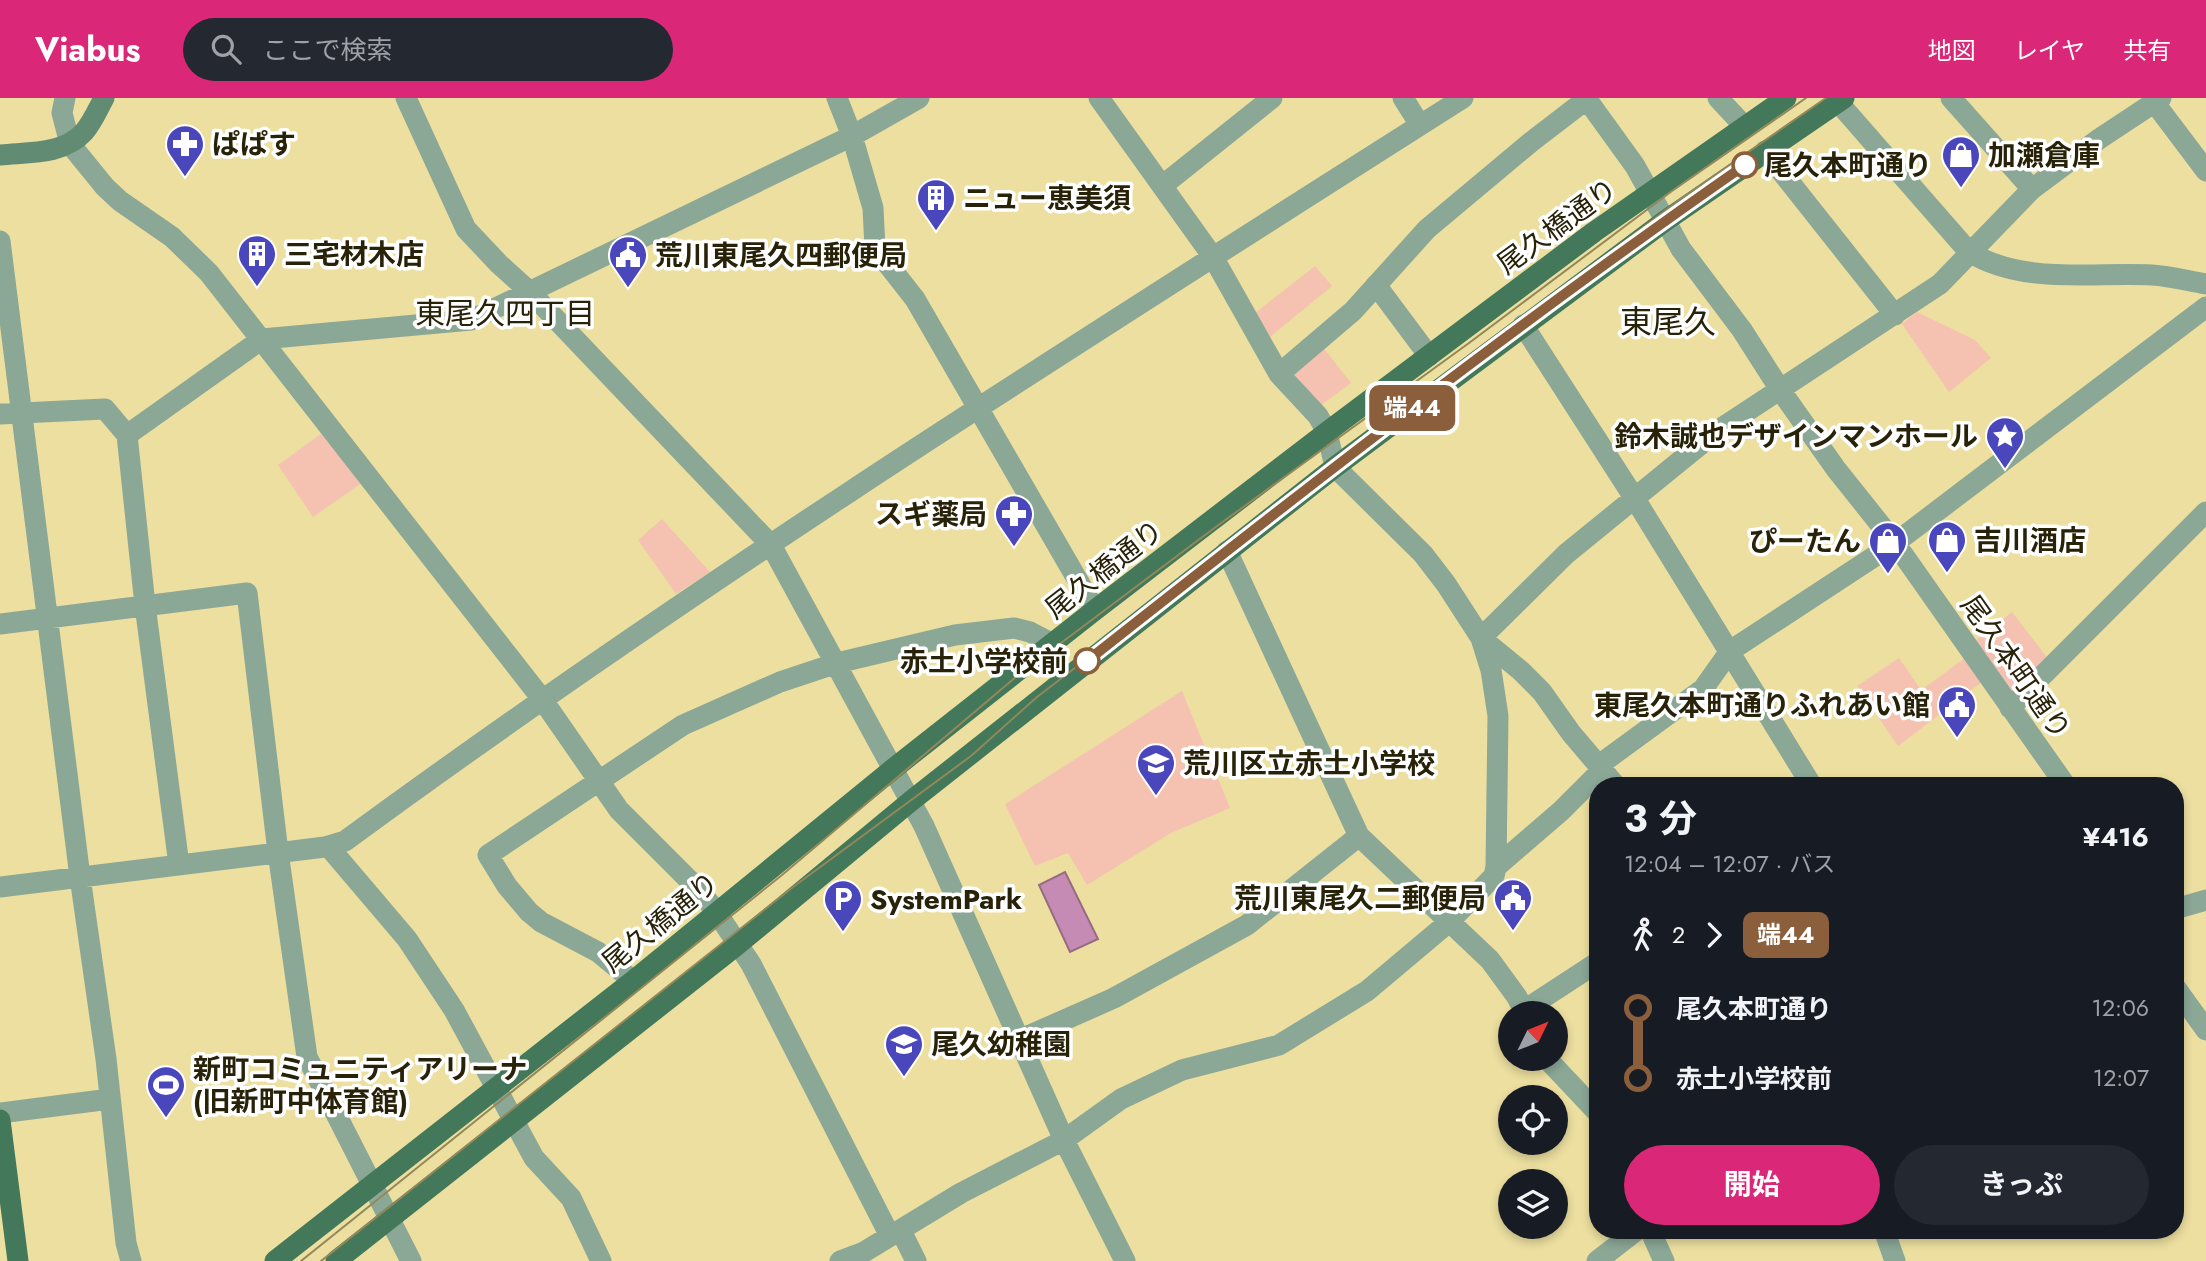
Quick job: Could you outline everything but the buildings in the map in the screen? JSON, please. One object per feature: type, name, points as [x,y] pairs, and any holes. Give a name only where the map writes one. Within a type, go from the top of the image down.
[{"type":"main road","name":"尾久橋通り","points":[[275,1261],[633,981],[892,769],[1095,610],[1429,356],[1650,193],[1786,98]]},
{"type":"main road","points":[[336,1261],[737,944],[911,801],[1335,467],[1665,221],[1841,100]]},
{"type":"main road","points":[[0,1120],[18,1261]]},
{"type":"street","points":[[65,98],[62,113],[70,144],[120,201],[172,237],[209,273],[542,699],[619,810],[701,892],[717,913],[751,964],[895,1234],[916,1261]]},
{"type":"street","points":[[0,155],[52,150],[70,144],[85,131],[104,98]]},
{"type":"street","points":[[406,98],[466,229],[530,292],[771,545],[924,826],[1064,1140],[1125,1261]]},
{"type":"street","points":[[837,98],[852,136],[873,208],[875,248],[915,299],[1095,610]]},
{"type":"street","points":[[127,435],[262,338],[471,320],[852,136],[919,98]]},
{"type":"street","points":[[841,1261],[864,1252],[961,1193],[1064,1140],[1121,1099],[1182,1070],[1279,1045],[1367,991],[1449,922],[1494,876],[1496,867],[1498,716],[1491,670],[1481,638],[1423,554],[1335,467],[1327,432],[1318,415],[1279,374],[1213,257],[1099,98]]},
{"type":"street","points":[[1162,186],[1272,98]]},
{"type":"street","points":[[1403,98],[1420,125]]},
{"type":"street","points":[[0,887],[327,846],[345,841],[542,699],[771,545],[978,408],[1463,98]]},
{"type":"street","points":[[1279,374],[1353,311],[1427,229],[1586,98]]},
{"type":"street","name":"尾久本町通り","points":[[1586,98],[1635,166],[1681,249],[1742,330],[1836,469],[1895,543],[2060,777]]},
{"type":"street","points":[[1718,98],[1745,127]]},
{"type":"street","points":[[1951,98],[2032,189]]},
{"type":"street","points":[[1841,100],[1969,252],[1984,261],[2014,270],[2055,275],[2154,275],[2206,284]]},
{"type":"street","points":[[1481,638],[1566,554],[1717,431],[1940,284],[2032,189],[2157,100],[2206,172]]},
{"type":"street","points":[[1765,151],[1895,315]]},
{"type":"street","points":[[0,241],[10,414],[47,617],[110,1099],[126,1243],[131,1261]]},
{"type":"street","points":[[1376,285],[1429,356]]},
{"type":"street","points":[[1481,638],[1542,692],[1571,733],[1606,773],[1703,689],[1730,651],[1895,543],[2206,307]]},
{"type":"street","points":[[1523,325],[1635,499],[1807,777]]},
{"type":"street","points":[[10,414],[105,409],[127,435],[145,605],[179,864]]},
{"type":"street","points":[[2010,708],[2206,512]]},
{"type":"street","points":[[1227,551],[1359,836],[1490,960],[1519,1001]]},
{"type":"street","points":[[0,624],[247,593],[278,852],[307,1057],[411,1261]]},
{"type":"street","points":[[633,981],[598,953],[541,922],[529,912],[507,886],[488,855],[683,725],[780,682],[837,663],[955,635],[1014,628],[1030,632],[1053,644]]},
{"type":"street","points":[[1496,867],[1589,787]]},
{"type":"street","points":[[1019,1040],[1114,998],[1247,925],[1359,836]]},
{"type":"street","points":[[327,846],[407,939],[454,1010],[534,1158],[571,1198],[601,1261]]},
{"type":"street","points":[[2184,906],[2206,900]]},
{"type":"street","points":[[1540,1001],[1589,968]]},
{"type":"street","points":[[2184,999],[2206,1030]]},
{"type":"street","points":[[1558,1071],[1589,1103]]},
{"type":"street","points":[[0,1113],[110,1099]]},
{"type":"street","points":[[1597,1261],[1625,1239]]},
{"type":"street","points":[[1654,1239],[1664,1261]]},
{"type":"street","points":[[1887,1239],[1895,1261]]},
{"type":"shaded area","points":[[1315,266],[1332,286],[1264,342],[1250,317]]},
{"type":"shaded area","points":[[1917,312],[1975,340],[1991,358],[1949,392],[1902,324]]},
{"type":"shaded area","points":[[1322,346],[1351,383],[1320,406],[1290,369]]},
{"type":"shaded area","points":[[325,431],[363,482],[313,517],[278,465]]},
{"type":"shaded area","points":[[662,519],[710,572],[676,594],[638,540]]},
{"type":"shaded area","points":[[2012,612],[2049,660],[2012,693],[1974,642]]},
{"type":"shaded area","points":[[1899,658],[1921,690],[1964,659],[1982,682],[1898,746],[1857,686]]},
{"type":"shaded area","points":[[1182,691],[1230,808],[1171,833],[1087,885],[1068,853],[1035,866],[1005,804]]},
{"type":"shaded area","points":[[1065,872],[1098,939],[1070,952],[1039,885]]},
{"type":"tram line","points":[[301,1261],[782,875],[1017,676],[1672,191],[1806,98]]},
{"type":"tram line","points":[[321,1261],[793,887],[971,756],[1037,697],[1148,612],[1230,542],[1679,200],[1826,98]]},
{"type":"bus line","name":"端44","points":[[1087,661],[1356,451],[1564,295],[1745,165]]},
{"type":"place","name":"尾久本町通り","points":[[1745,165]]},
{"type":"place","name":"ぱぱす","points":[[185,178]]},
{"type":"place","name":"加瀬倉庫","points":[[1961,189]]},
{"type":"place","name":"ニュー恵美須","points":[[936,232]]},
{"type":"place","name":"三宅材木店","points":[[257,288]]},
{"type":"place","name":"荒川東尾久四郵便局","points":[[628,289]]},
{"type":"place","name":"鈴木誠也デザインマンホール","points":[[2005,470]]},
{"type":"place","name":"スギ薬局","points":[[1014,548]]},
{"type":"place","name":"吉川酒店","points":[[1947,574]]},
{"type":"place","name":"ぴーたん","points":[[1888,575]]},
{"type":"place","name":"赤土小学校前","points":[[1087,661]]},
{"type":"place","name":"東尾久本町通りふれあい館","points":[[1957,739]]},
{"type":"place","name":"荒川区立赤土小学校","points":[[1156,797]]},
{"type":"place","name":"荒川東尾久二郵便局","points":[[1513,932]]},
{"type":"place","name":"SystemPark","points":[[843,933]]},
{"type":"place","name":"尾久幼稚園","points":[[904,1078]]},
{"type":"place","name":"新町コミュニティアリーナ (旧新町中体育館)","points":[[166,1119]]},
{"type":"district","name":"東尾久四丁目","points":[[505,314]]},
{"type":"district","name":"東尾久","points":[[1668,322]]}]
